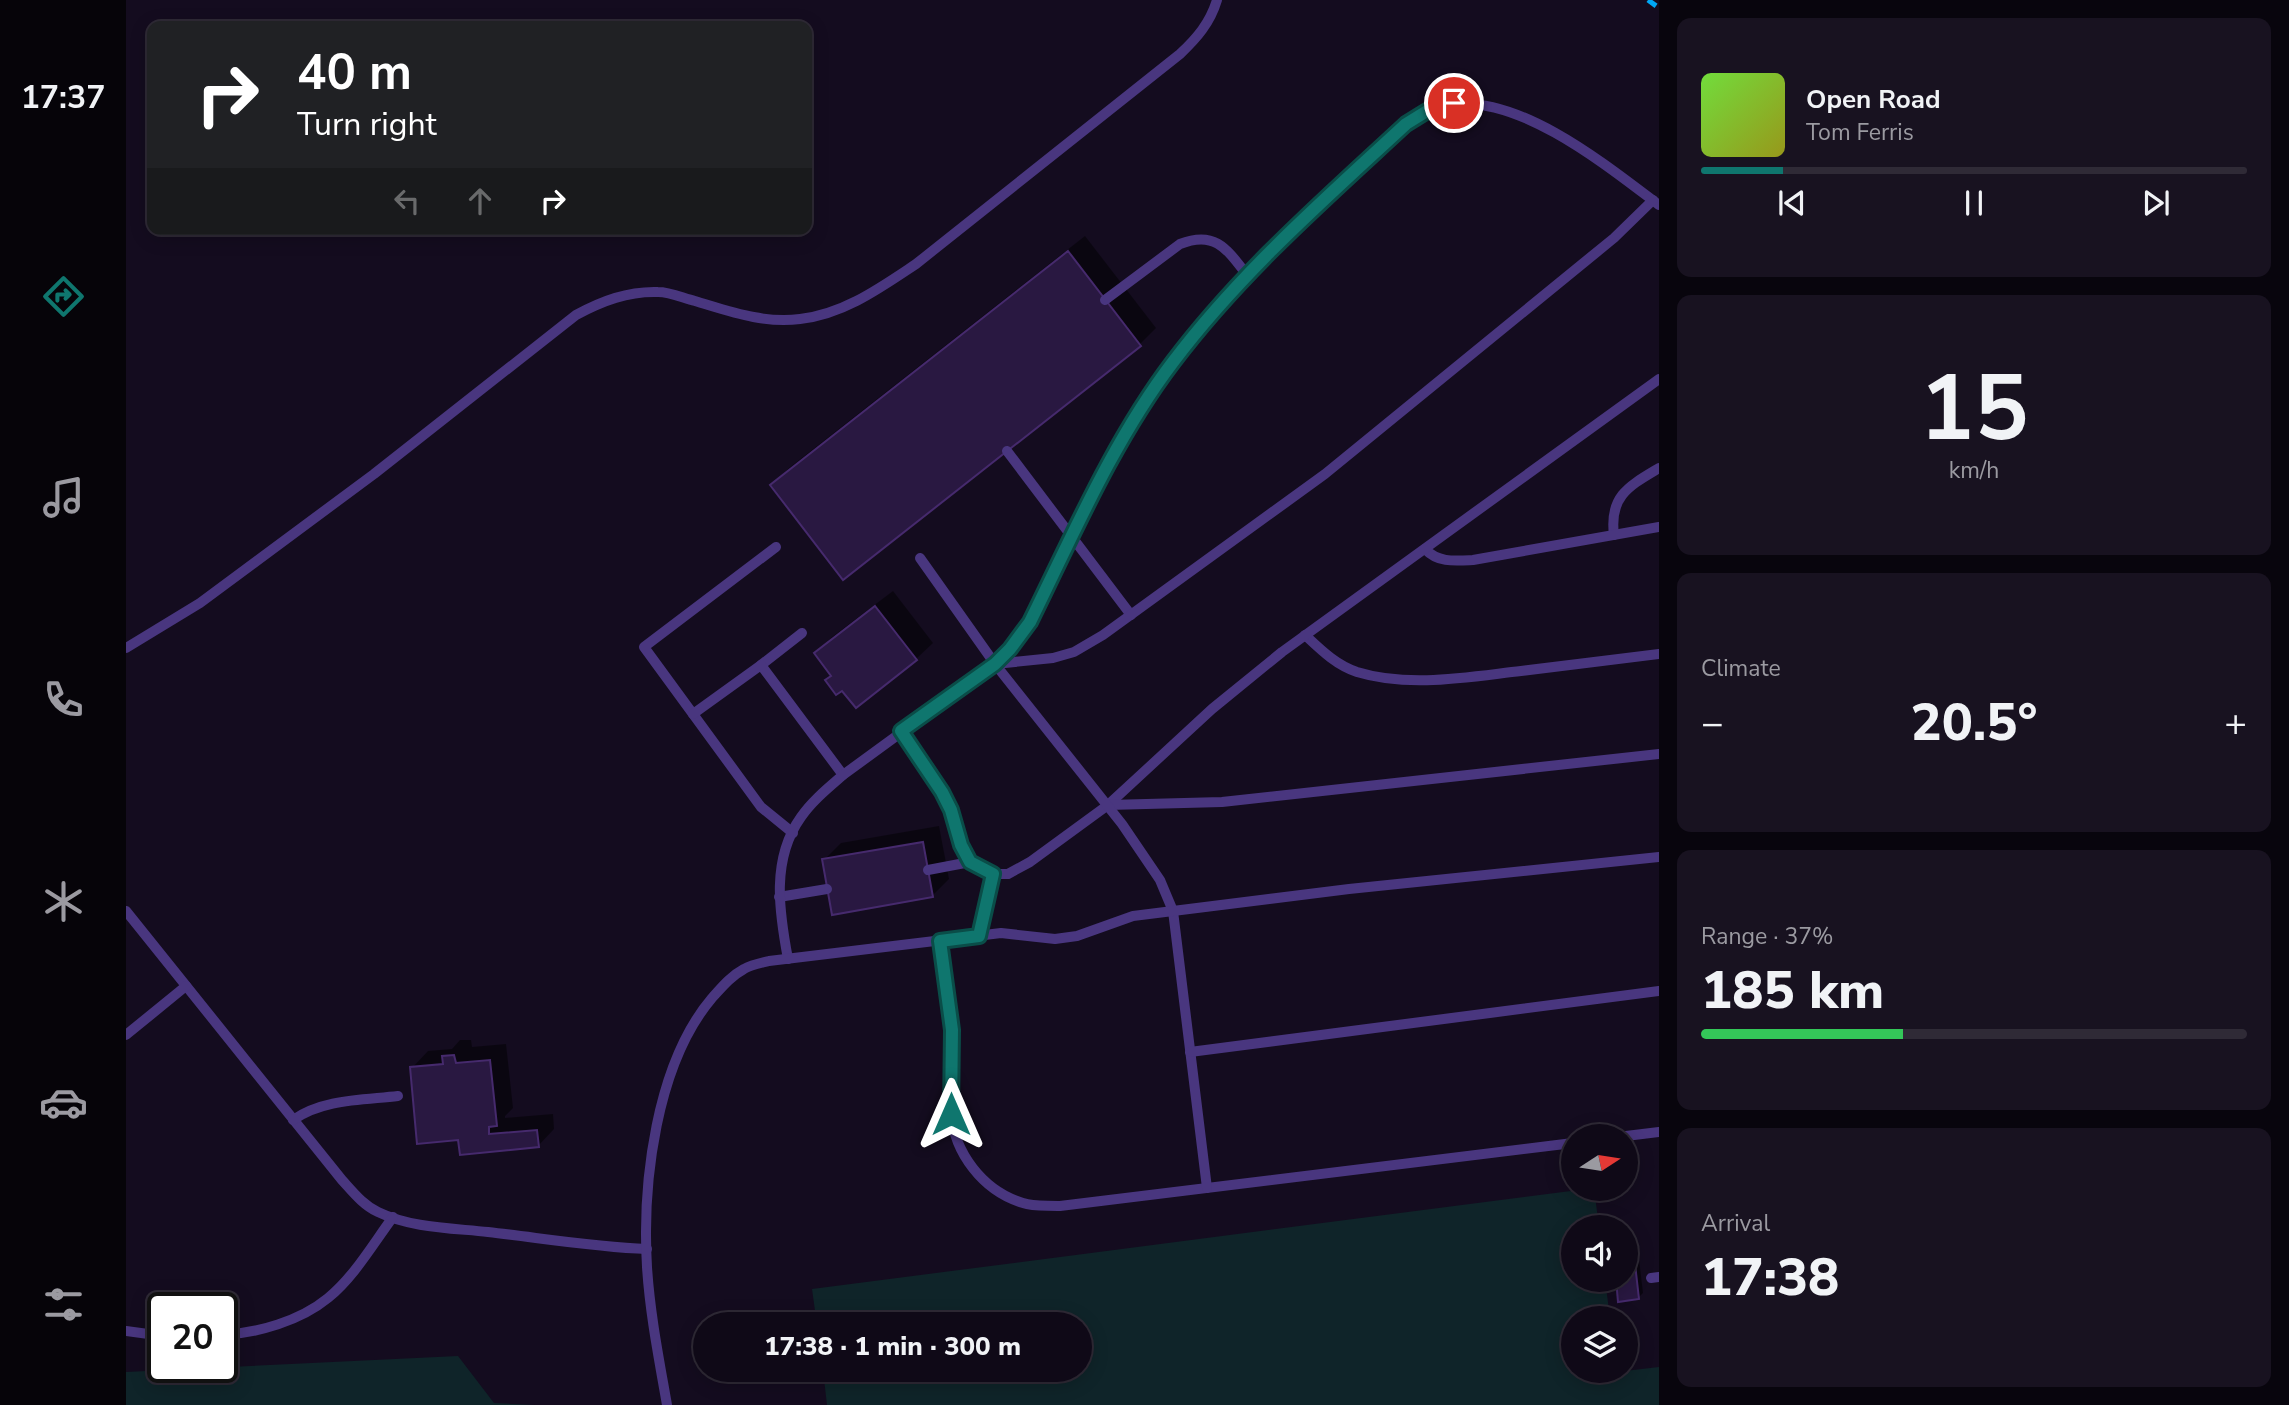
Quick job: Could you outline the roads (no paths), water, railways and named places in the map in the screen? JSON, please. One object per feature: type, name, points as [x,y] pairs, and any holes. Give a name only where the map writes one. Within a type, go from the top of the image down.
[{"type":"lane","points":[[126,648],[201,603],[374,474],[576,315],[604,300],[628,294],[660,292],[743,315],[788,320],[830,313],[878,289],[916,264],[1180,54],[1197,38],[1213,14],[1217,0]]},
{"type":"lane","points":[[788,959],[779,897],[784,858],[800,818],[822,793],[843,775],[995,664],[1010,649],[1030,622],[1121,440],[1171,364],[1247,275],[1406,124],[1427,111],[1454,103],[1478,104],[1518,115],[1563,137],[1656,202],[1325,474],[1103,635],[1074,652],[1028,662],[995,664]]},
{"type":"lane","points":[[1105,300],[1180,244],[1195,238],[1213,241],[1225,247],[1247,275]]},
{"type":"lane","points":[[901,731],[942,792],[970,862],[993,874],[1008,874],[1030,862],[1108,805],[1212,709],[1305,635],[1659,379]]},
{"type":"lane","points":[[1007,451],[1131,615]]},
{"type":"lane","points":[[1614,535],[1613,512],[1619,497],[1630,486],[1659,468]]},
{"type":"lane","points":[[1425,549],[1437,559],[1462,560],[1659,527]]},
{"type":"lane","points":[[776,547],[643,647],[761,807],[793,833]]},
{"type":"lane","points":[[920,558],[995,664],[1108,805],[1160,880],[1173,911],[1207,1188]]},
{"type":"lane","points":[[693,715],[802,633]]},
{"type":"lane","points":[[1305,635],[1329,658],[1354,671],[1385,678],[1415,680],[1466,677],[1659,654]]},
{"type":"lane","points":[[761,665],[843,775]]},
{"type":"lane","points":[[1108,805],[1222,802],[1659,754]]},
{"type":"lane","points":[[667,1405],[652,1318],[647,1249],[648,1199],[661,1109],[671,1070],[686,1035],[726,982],[745,968],[769,961],[1001,933],[1055,939],[1077,936],[1133,916],[1349,889],[1659,857]]},
{"type":"lane","points":[[928,870],[970,862]]},
{"type":"lane","points":[[979,936],[993,874]]},
{"type":"lane","points":[[779,897],[827,889]]},
{"type":"lane","points":[[127,915],[360,1200],[376,1211],[435,1227],[616,1248],[647,1249]]},
{"type":"lane","points":[[940,941],[952,1030],[951,1114],[957,1136],[982,1181],[1000,1194],[1025,1205],[1060,1206],[1561,1144]]},
{"type":"lane","points":[[126,1035],[186,986]]},
{"type":"lane","points":[[1190,1052],[1659,991]]},
{"type":"lane","points":[[293,1120],[310,1109],[323,1105],[398,1096]]},
{"type":"lane","points":[[1638,1135],[1659,1132]]},
{"type":"lane","points":[[238,1332],[272,1327],[329,1298],[354,1270],[393,1217]]},
{"type":"lane","points":[[126,1331],[147,1334]]},
{"type":"railway","points":[[1648,0],[1659,8]]}]
